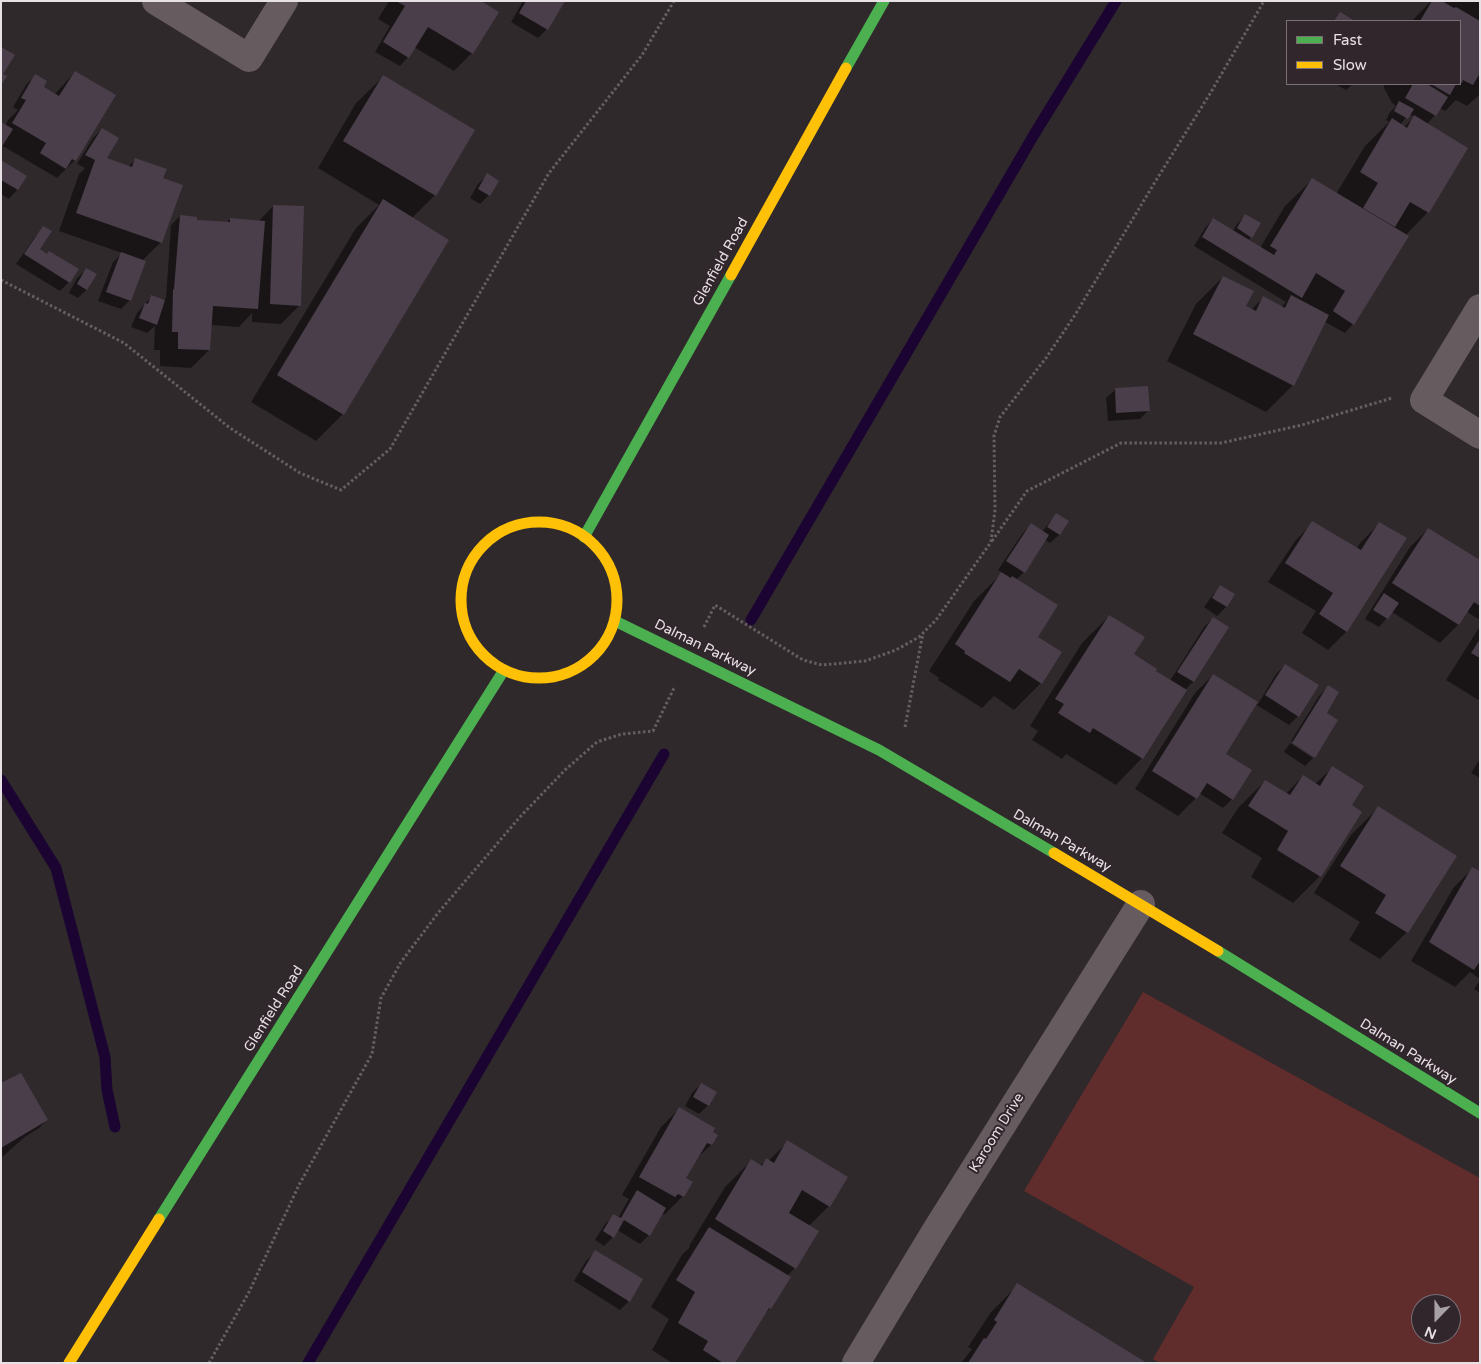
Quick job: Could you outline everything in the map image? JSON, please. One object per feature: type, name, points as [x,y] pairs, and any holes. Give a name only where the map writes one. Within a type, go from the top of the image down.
[{"type":"main road","name":"Glenfield Road","points":[[584,536],[884,1]]},
{"type":"main road","points":[[534,523],[560,525],[584,536],[601,553],[612,574],[617,598],[615,621],[600,650],[585,663],[568,673],[542,678],[525,677],[504,670],[487,658],[471,638],[462,613],[462,587],[470,562],[486,542],[509,528],[534,523]]},
{"type":"main road","name":"Dalman Parkway","points":[[615,621],[879,750],[1141,904],[1480,1113]]},
{"type":"main road","name":"Glenfield Road","points":[[69,1363],[504,670]]},
{"type":"street","points":[[156,1],[249,58],[284,1]]},
{"type":"street","points":[[1480,308],[1424,400],[1480,436]]},
{"type":"street","name":"Karoom Drive","points":[[856,1363],[935,1232],[1141,904]]},
{"type":"path","points":[[1,280],[124,343],[230,428],[300,473],[341,490],[390,449],[549,173],[642,55],[674,1]]},
{"type":"path","points":[[991,542],[1027,492],[1121,442],[1221,443],[1302,425],[1393,398],[1424,400]]},
{"type":"path","points":[[898,762],[923,633]]},
{"type":"shaded area","points":[[1143,992],[1480,1178],[1480,1363],[1159,1363],[1153,1359],[1194,1287],[1024,1191]]},
{"type":"building","points":[[396,1],[481,1],[499,12],[473,54],[428,27],[409,58],[383,42],[405,6]]},
{"type":"building","points":[[526,1],[565,1],[548,30],[519,13]]},
{"type":"building","points":[[1432,1],[1442,1],[1480,21],[1480,73],[1473,85],[1463,80],[1461,82],[1461,20],[1421,20]]},
{"type":"building","points":[[1340,12],[1353,20],[1335,20]]},
{"type":"building","points":[[1,47],[15,55],[3,74],[7,76],[1,85]]},
{"type":"building","points":[[75,71],[116,95],[76,161],[72,159],[66,169],[40,153],[46,143],[12,123],[26,100],[21,98],[35,74],[47,81],[44,87],[59,96]]},
{"type":"building","points":[[383,75],[475,130],[436,196],[343,141]]},
{"type":"building","points":[[1412,85],[1429,85],[1448,97],[1436,116],[1405,98]]},
{"type":"building","points":[[1433,85],[1455,85],[1450,95]]},
{"type":"building","points":[[1399,101],[1414,109],[1408,119],[1394,111]]},
{"type":"building","points":[[1414,115],[1468,148],[1429,213],[1410,202],[1395,227],[1363,208],[1378,183],[1360,172],[1392,118],[1407,128]]},
{"type":"building","points":[[1,122],[13,129],[1,148]]},
{"type":"building","points":[[102,128],[119,138],[107,158],[132,167],[135,158],[167,169],[163,178],[183,185],[162,243],[76,213],[95,160],[85,155]]},
{"type":"building","points":[[1,160],[27,176],[18,190],[1,180]]},
{"type":"building","points":[[487,173],[499,181],[490,196],[478,189]]},
{"type":"building","points":[[1312,178],[1409,236],[1354,325],[1333,311],[1345,291],[1316,273],[1302,298],[1202,237],[1213,218],[1274,255],[1277,250],[1270,246]]},
{"type":"building","points":[[383,199],[449,240],[344,415],[277,375]]},
{"type":"building","points":[[273,205],[304,206],[301,306],[270,304]]},
{"type":"building","points":[[1245,214],[1261,223],[1252,238],[1237,228]]},
{"type":"building","points":[[180,215],[197,217],[197,220],[230,222],[230,218],[265,221],[258,309],[213,306],[210,350],[178,349],[178,332],[172,332],[173,290]]},
{"type":"building","points":[[43,226],[52,231],[40,249],[47,254],[49,251],[79,269],[70,283],[24,254]]},
{"type":"building","points":[[121,252],[146,261],[131,301],[106,292]]},
{"type":"building","points":[[86,268],[97,274],[87,290],[77,284]]},
{"type":"building","points":[[1223,276],[1254,291],[1246,306],[1256,311],[1263,296],[1285,308],[1291,295],[1329,315],[1294,386],[1193,334]]},
{"type":"building","points":[[151,295],[165,300],[157,325],[139,318],[145,303],[148,304]]},
{"type":"building","points":[[1148,386],[1150,411],[1116,413],[1115,388]]},
{"type":"building","points":[[1056,513],[1069,521],[1060,535],[1047,527]]},
{"type":"building","points":[[1312,521],[1361,550],[1379,522],[1407,538],[1347,632],[1319,614],[1333,593],[1285,563]]},
{"type":"building","points":[[1031,523],[1049,535],[1025,573],[1006,561]]},
{"type":"building","points":[[1428,528],[1480,560],[1480,606],[1474,602],[1459,625],[1392,583]]},
{"type":"building","points":[[1001,572],[1011,578],[1012,576],[1058,605],[1038,637],[1062,652],[1042,684],[1019,669],[1010,682],[964,653],[965,651],[955,644]]},
{"type":"building","points":[[1220,585],[1235,594],[1227,607],[1212,598]]},
{"type":"building","points":[[1384,593],[1399,603],[1388,619],[1373,610]]},
{"type":"building","points":[[1109,615],[1145,637],[1134,654],[1157,669],[1156,671],[1187,690],[1143,759],[1093,728],[1090,733],[1058,713],[1064,704],[1055,699]]},
{"type":"building","points":[[1213,617],[1229,627],[1194,682],[1177,672]]},
{"type":"building","points":[[1480,639],[1480,658],[1471,653]]},
{"type":"building","points":[[1285,664],[1319,685],[1299,717],[1265,695]]},
{"type":"building","points":[[1213,674],[1258,702],[1226,754],[1252,770],[1233,800],[1207,783],[1197,799],[1152,771]]},
{"type":"building","points":[[1328,685],[1339,692],[1327,713],[1338,720],[1315,758],[1292,743]]},
{"type":"building","points":[[1332,766],[1364,786],[1352,805],[1362,812],[1321,877],[1277,850],[1288,831],[1248,806],[1265,780],[1290,795],[1303,775],[1320,786]]},
{"type":"building","points":[[1378,806],[1457,856],[1408,933],[1375,913],[1386,895],[1340,866]]},
{"type":"building","points":[[1472,867],[1480,871],[1480,961],[1474,970],[1429,942]]},
{"type":"building","points":[[21,1073],[48,1120],[1,1148],[1,1083]]},
{"type":"building","points":[[701,1083],[717,1092],[709,1106],[693,1097]]},
{"type":"building","points":[[679,1107],[715,1128],[713,1132],[718,1135],[712,1145],[707,1143],[686,1178],[693,1182],[684,1197],[678,1194],[675,1197],[639,1177]]},
{"type":"building","points":[[787,1140],[848,1177],[830,1207],[802,1190],[789,1213],[819,1231],[796,1269],[715,1219],[751,1159],[762,1166],[766,1158],[774,1163]]},
{"type":"building","points":[[637,1190],[666,1208],[650,1236],[624,1220],[614,1238],[603,1231],[613,1214],[621,1218]]},
{"type":"building","points":[[709,1227],[791,1277],[771,1309],[769,1308],[735,1363],[723,1363],[703,1350],[708,1341],[678,1323],[695,1292],[676,1280]]},
{"type":"building","points":[[595,1250],[643,1279],[630,1302],[582,1272]]},
{"type":"building","points":[[1017,1283],[1147,1363],[968,1363],[997,1322],[994,1320]]},
{"type":"waterway","points":[[751,620],[1035,133],[1116,1]]},
{"type":"waterway","points":[[308,1363],[664,754]]},
{"type":"waterway","points":[[1,780],[56,868],[105,1057],[107,1090],[115,1127]]},
{"type":"traffic: fast","points":[[846,68],[884,1]]},
{"type":"traffic: fast","points":[[584,537],[731,275]]},
{"type":"traffic: fast","points":[[615,621],[879,750],[1054,853]]},
{"type":"traffic: fast","points":[[159,1219],[504,670]]},
{"type":"traffic: fast","points":[[1218,951],[1480,1113]]},
{"type":"traffic: slow","points":[[731,275],[846,68]]},
{"type":"traffic: slow","points":[[539,522],[569,528],[582,535],[594,545],[604,557],[611,570],[617,600],[611,630],[604,643],[594,655],[582,665],[569,672],[539,678],[509,672],[496,665],[484,655],[474,643],[467,630],[461,600],[467,570],[474,557],[484,545],[496,535],[509,528],[539,522]]},
{"type":"traffic: slow","points":[[1054,853],[1218,951]]},
{"type":"traffic: slow","points":[[69,1363],[159,1219]]}]
